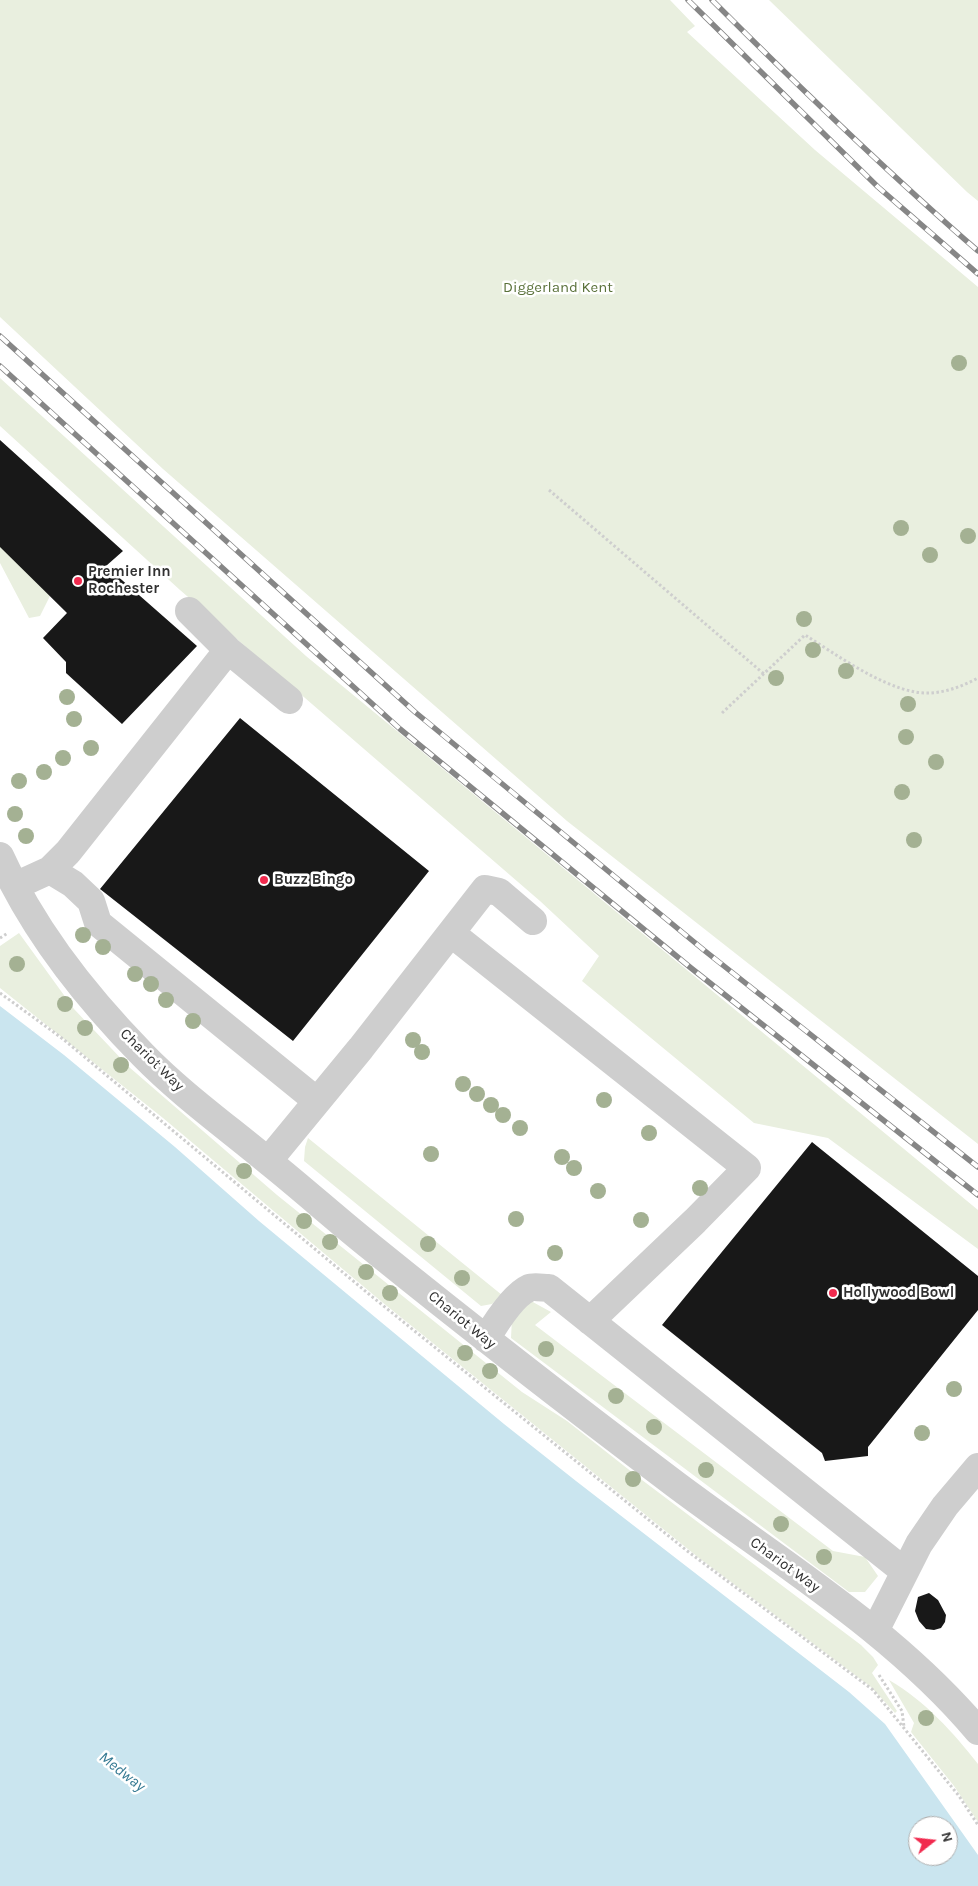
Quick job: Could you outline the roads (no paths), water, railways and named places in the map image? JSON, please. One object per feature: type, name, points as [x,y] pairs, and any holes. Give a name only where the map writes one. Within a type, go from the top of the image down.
[{"type":"street","points":[[189,611],[228,650],[289,700]]},
{"type":"street","points":[[50,870],[68,852],[228,650]]},
{"type":"street","points":[[5,871],[50,870],[73,884],[91,901],[98,923],[317,1101]]},
{"type":"street","name":"Chariot Way","points":[[5,871],[50,944],[104,1012],[144,1056],[200,1106],[542,1384],[875,1631],[917,1666],[978,1731]]},
{"type":"street","points":[[268,1161],[452,934],[485,889],[499,892],[534,921]]},
{"type":"street","points":[[452,934],[747,1168],[696,1221],[590,1321]]},
{"type":"street","points":[[486,1339],[499,1317],[519,1296],[530,1288],[549,1288],[904,1571]]},
{"type":"street","points":[[875,1631],[919,1544],[945,1506],[978,1467]]},
{"type":"water","name":"Medway","points":[[0,1006],[64,1055],[175,1147],[259,1221],[504,1424],[849,1692],[885,1724],[950,1816],[908,1816],[908,1866],[958,1866],[958,1827],[978,1855],[978,1886],[0,1886]]},
{"type":"railway","points":[[688,0],[878,187],[978,274]]},
{"type":"railway","points":[[712,0],[843,128],[978,251]]},
{"type":"railway","points":[[0,336],[415,712],[705,951],[978,1167]]},
{"type":"railway","points":[[0,366],[400,729],[691,968],[978,1195]]},
{"type":"place","name":"Premier Inn Rochester","points":[[78,581]]},
{"type":"place","name":"Buzz Bingo","points":[[264,880]]},
{"type":"place","name":"Hollywood Bowl","points":[[833,1293]]},
{"type":"park label","name":"Diggerland Kent","points":[[558,288]]}]
